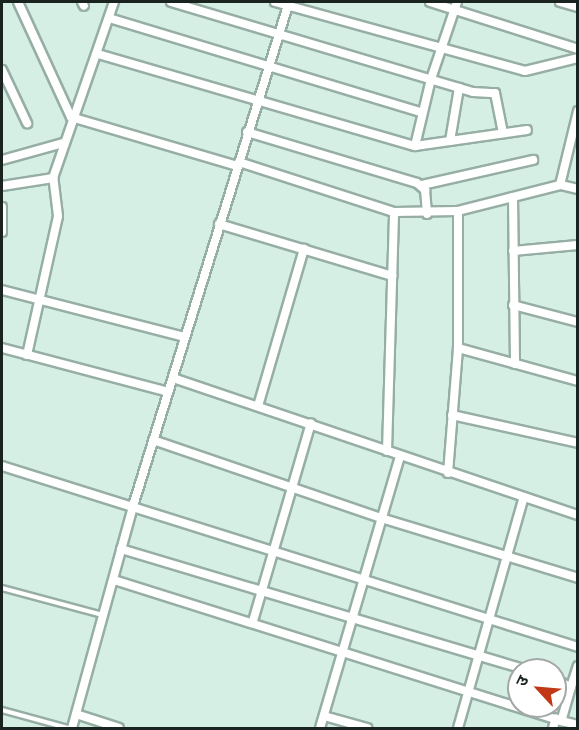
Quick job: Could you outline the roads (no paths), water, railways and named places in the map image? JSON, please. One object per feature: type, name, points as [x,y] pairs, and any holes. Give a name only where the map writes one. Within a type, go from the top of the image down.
[{"type":"street","points":[[18,2],[71,117],[238,164],[394,212],[428,214],[458,211],[560,185],[578,189]]},
{"type":"street","points":[[27,355],[58,216],[53,178],[71,117],[98,54],[114,2]]},
{"type":"street","points":[[171,2],[277,36],[459,88],[495,93],[503,134]]},
{"type":"street","points":[[275,2],[525,71],[578,58]]},
{"type":"street","points":[[430,2],[456,5],[578,49]]},
{"type":"street","points":[[560,2],[578,7]]},
{"type":"street","points":[[70,729],[104,616],[133,506],[288,4]]},
{"type":"street","points":[[415,146],[421,112],[456,5]]},
{"type":"street","points":[[109,18],[421,112]]},
{"type":"street","points":[[98,54],[415,146],[527,130]]},
{"type":"street","points":[[2,70],[27,123]]},
{"type":"street","points":[[450,141],[459,88]]},
{"type":"street","points":[[560,185],[578,111]]},
{"type":"street","points":[[247,132],[422,185],[532,160]]},
{"type":"street","points":[[2,160],[63,143]]},
{"type":"street","points":[[2,186],[53,178]]},
{"type":"street","points":[[422,185],[428,214]]},
{"type":"street","points":[[513,197],[515,364]]},
{"type":"street","points":[[2,207],[2,232]]},
{"type":"street","points":[[448,473],[458,348],[458,211]]},
{"type":"street","points":[[387,451],[394,212]]},
{"type":"street","points":[[219,224],[392,276]]},
{"type":"street","points":[[513,250],[578,245]]},
{"type":"street","points":[[258,406],[303,249]]},
{"type":"street","points":[[2,290],[185,337]]},
{"type":"street","points":[[513,305],[578,322]]},
{"type":"street","points":[[2,348],[168,392]]},
{"type":"street","points":[[458,348],[578,381]]},
{"type":"street","points":[[173,378],[311,423],[448,473],[578,515]]},
{"type":"street","points":[[453,415],[578,443]]},
{"type":"street","points":[[253,621],[294,488],[311,423]]},
{"type":"street","points":[[153,440],[381,518],[578,578]]},
{"type":"street","points":[[320,729],[350,620],[400,456]]},
{"type":"street","points":[[2,466],[133,506],[487,622],[578,648]]},
{"type":"street","points":[[458,729],[524,497]]},
{"type":"street","points":[[121,549],[350,620],[507,664]]},
{"type":"street","points":[[114,580],[253,621],[341,653],[578,725]]},
{"type":"street","points":[[553,729],[559,719],[578,666]]},
{"type":"street","points":[[567,685],[571,687]]},
{"type":"street","points":[[76,714],[119,729]]},
{"type":"street","points":[[324,716],[367,729]]},
{"type":"lane","points":[[2,588],[104,616]]},
{"type":"lane","points":[[2,710],[70,729]]}]
